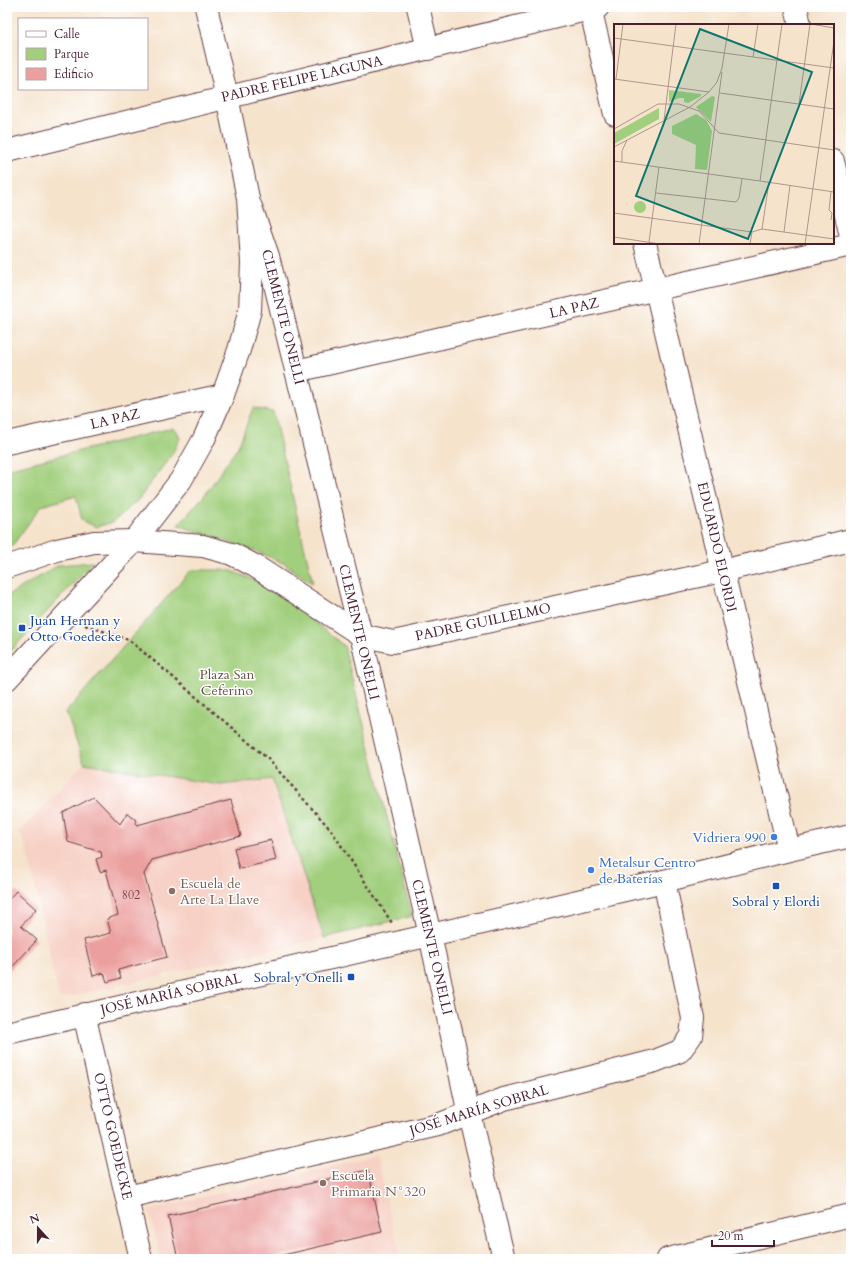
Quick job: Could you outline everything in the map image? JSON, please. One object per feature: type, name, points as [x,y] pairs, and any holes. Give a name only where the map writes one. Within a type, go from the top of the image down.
[{"type":"street","name":"CLEMENTE ONELLI","points":[[206,7],[248,198],[268,256],[360,635],[430,935],[469,1114],[504,1259]]},
{"type":"street","points":[[418,7],[428,49]]},
{"type":"street","points":[[796,7],[800,24]]},
{"type":"street","name":"PADRE FELIPE LAGUNA","points":[[7,151],[593,8]]},
{"type":"street","points":[[593,8],[614,109]]},
{"type":"street","points":[[834,165],[851,236]]},
{"type":"street","points":[[7,679],[134,541],[181,480],[204,439],[239,350],[250,310],[252,263],[248,198]]},
{"type":"street","name":"EDUARDO ELORDI","points":[[645,244],[789,850]]},
{"type":"street","name":"LA PAZ","points":[[296,371],[851,245]]},
{"type":"street","name":"LA PAZ","points":[[7,443],[222,395]]},
{"type":"street","name":"PADRE GUILLELMO","points":[[7,568],[57,550],[94,542],[134,541],[203,546],[232,554],[255,566],[360,635],[393,642],[722,571],[851,540]]},
{"type":"street","name":"JOSÉ MARÍA SOBRAL","points":[[7,1033],[664,881],[789,850],[850,842]]},
{"type":"street","name":"JOSÉ MARÍA SOBRAL","points":[[127,1197],[438,1125],[504,1099],[655,1061],[680,1050],[691,1036],[693,1018],[664,881]]},
{"type":"street","name":"OTTO GOEDECKE","points":[[84,1014],[141,1259]]},
{"type":"street","points":[[668,1259],[851,1215]]},
{"type":"path","points":[[64,617],[129,640],[268,759],[331,830],[404,941]]},
{"type":"shaded area","name":"Escuela de Arte La Llave","points":[[84,763],[220,785],[272,779],[324,938],[59,999],[26,845],[19,833]]},
{"type":"shaded area","name":"Escuela Primaria N°320","points":[[376,1155],[401,1259],[161,1259],[149,1210]]},
{"type":"green space","points":[[253,408],[273,412],[313,584],[285,564],[261,553],[178,525],[204,496],[238,447]]},
{"type":"green space","points":[[172,428],[177,431],[180,438],[172,454],[138,500],[113,522],[96,527],[82,520],[76,496],[41,506],[7,553],[7,469]]},
{"type":"green space","points":[[93,562],[7,654],[7,596],[59,565]]},
{"type":"green space","name":"Plaza San Ceferino","points":[[191,570],[229,570],[272,587],[344,646],[412,916],[324,938],[272,779],[220,785],[84,763],[66,712]]},
{"type":"building","points":[[94,797],[120,824],[127,813],[135,819],[137,825],[231,800],[241,836],[152,860],[144,874],[167,957],[118,970],[121,978],[107,982],[104,973],[93,976],[84,940],[111,933],[107,919],[118,915],[106,870],[100,872],[96,859],[102,857],[101,852],[68,842],[63,813]]},
{"type":"building","points":[[271,840],[276,860],[239,869],[234,848]]},
{"type":"building","points":[[16,891],[36,909],[21,926],[37,940],[7,973],[7,901]]},
{"type":"building","name":"Escuela Primaria N°320","points":[[368,1170],[382,1232],[266,1259],[178,1259],[168,1216]]},
{"type":"place","name":"Juan Herman y Otto Goedecke","points":[[22,628]]},
{"type":"place","name":"Vidriera 990","points":[[774,837]]},
{"type":"place","name":"Metalsur Centro de Baterías","points":[[591,870]]},
{"type":"place","name":"Sobral y Elordi","points":[[776,886]]},
{"type":"place","name":"Escuela de Arte La Llave","points":[[172,891]]},
{"type":"place","name":"Sobral y Onelli","points":[[351,977]]},
{"type":"place","name":"Escuela Primaria N°320","points":[[323,1183]]}]
